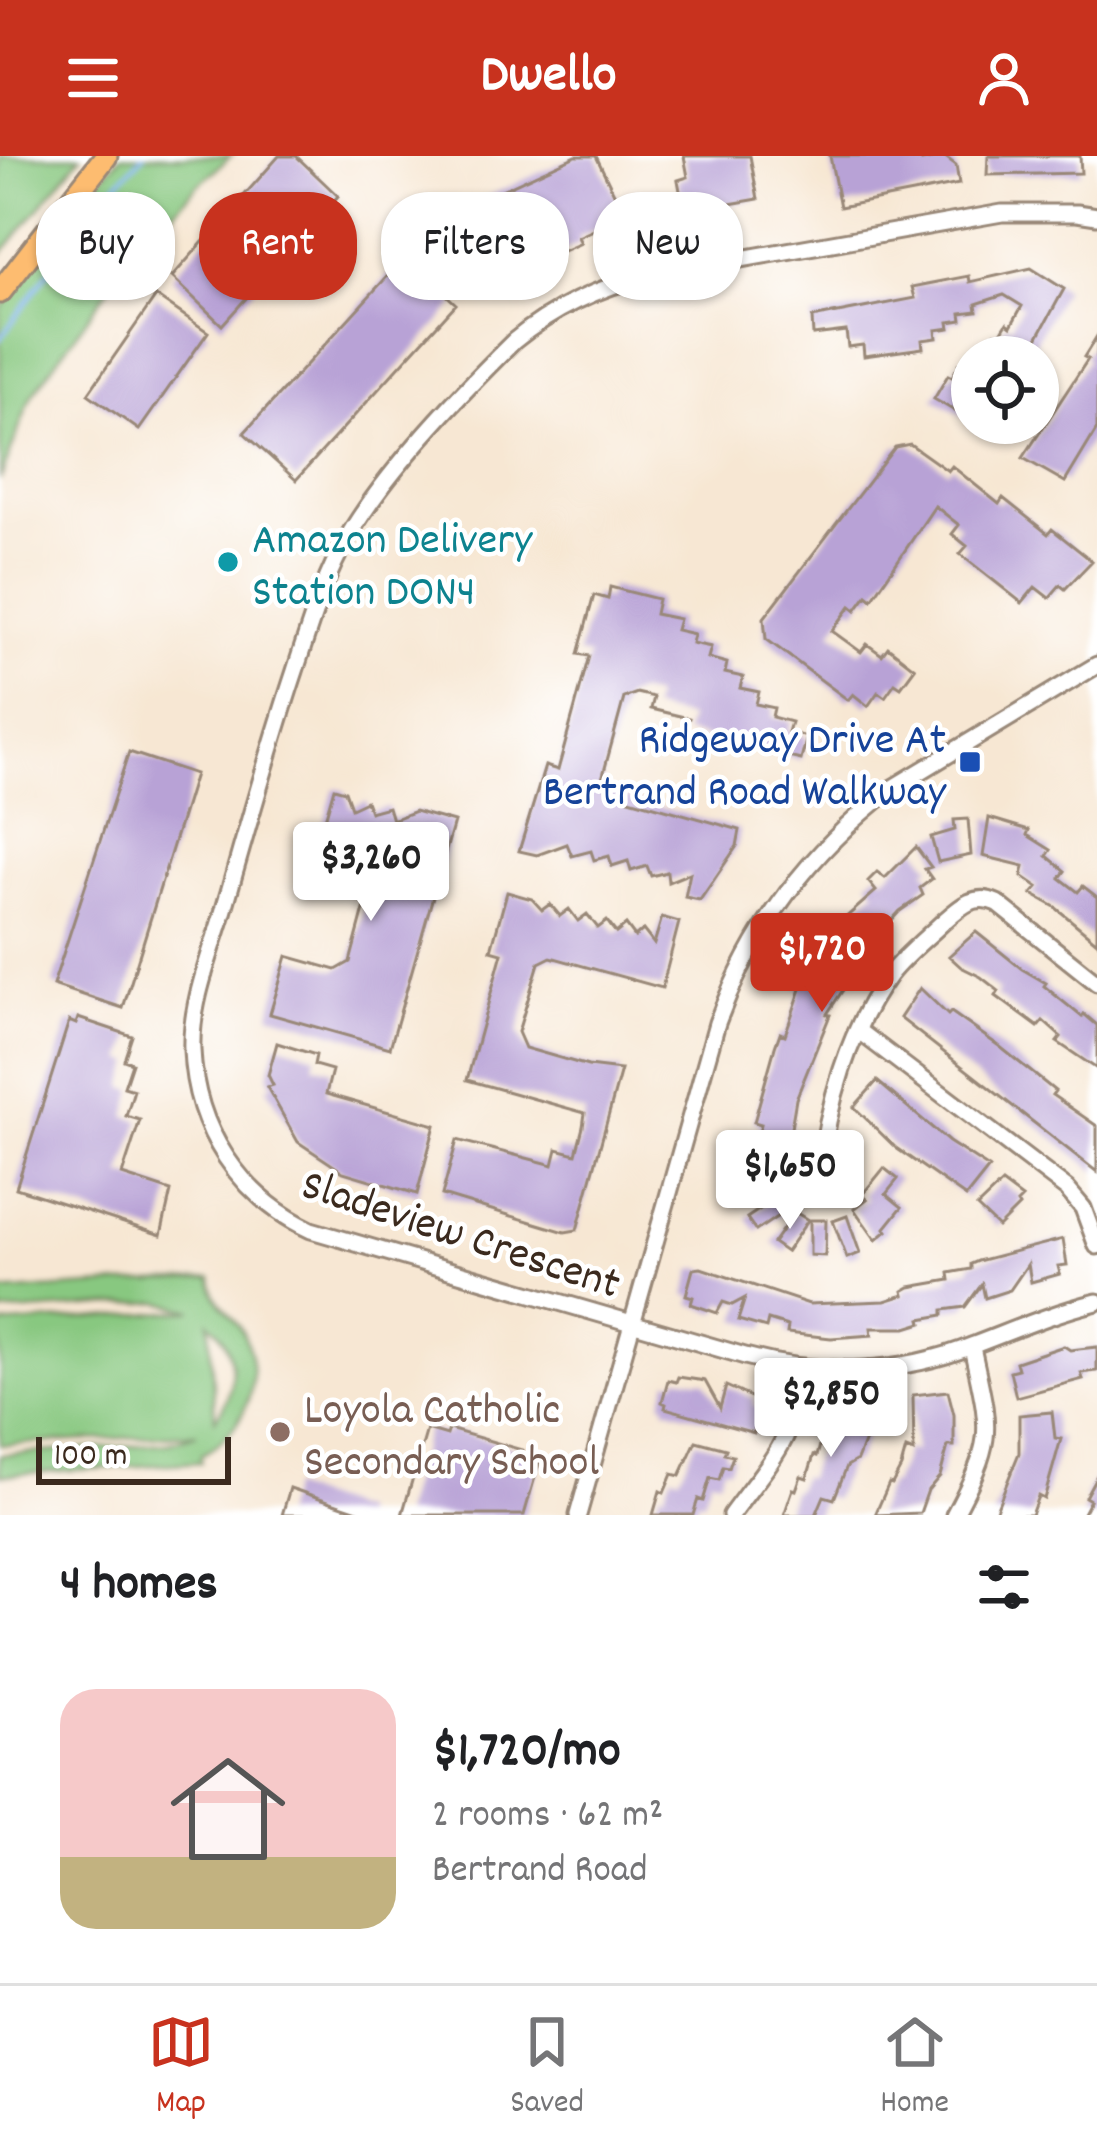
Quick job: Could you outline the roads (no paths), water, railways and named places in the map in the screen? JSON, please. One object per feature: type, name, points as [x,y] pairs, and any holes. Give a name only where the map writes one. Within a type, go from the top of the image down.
[{"type":"highway","points":[[0,292],[106,156]]},
{"type":"street","name":"Sladeview Crescent","points":[[1097,216],[1002,213],[650,275],[576,300],[514,340],[359,519],[318,601],[262,774],[196,1009],[192,1052],[199,1096],[213,1136],[265,1204],[311,1230],[631,1323],[805,1370],[880,1367],[972,1346],[1046,1315],[1097,1302]]},
{"type":"street","points":[[578,1515],[724,1004],[779,900],[838,833],[891,789],[1097,665]]},
{"type":"street","points":[[820,1174],[826,1116],[859,1031],[890,974],[954,912],[978,898],[997,903],[1097,983]]},
{"type":"street","points":[[859,1031],[1067,1190],[1083,1208],[1097,1246]]},
{"type":"street","points":[[954,1515],[983,1461],[989,1429],[972,1346]]},
{"type":"street","points":[[731,1515],[785,1444],[797,1415],[805,1370]]},
{"type":"waterway","points":[[0,339],[99,202],[143,156]]},
{"type":"place","name":"Amazon Delivery Station DON4","points":[[228,562]]},
{"type":"place","name":"Ridgeway Drive At Bertrand Road Walkway","points":[[970,762]]},
{"type":"place","name":"Loyola Catholic Secondary School","points":[[280,1432]]}]
